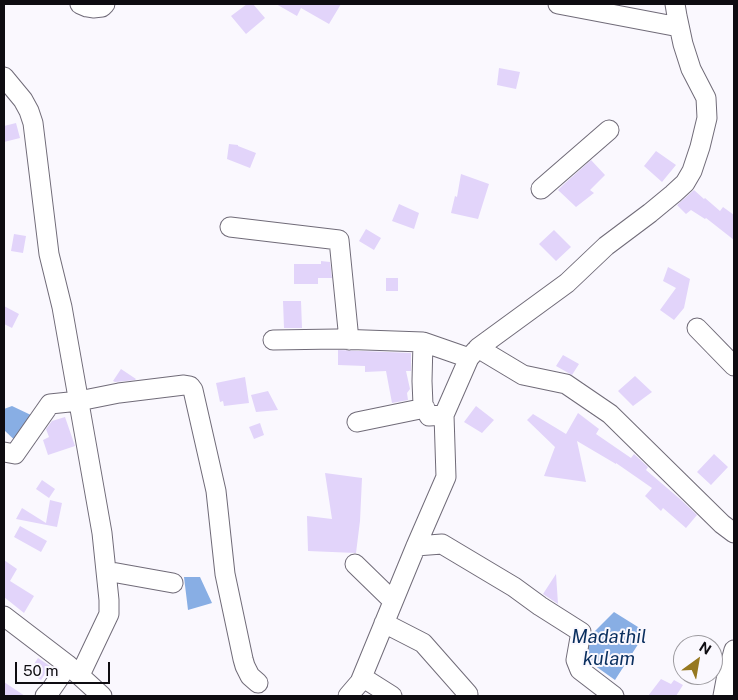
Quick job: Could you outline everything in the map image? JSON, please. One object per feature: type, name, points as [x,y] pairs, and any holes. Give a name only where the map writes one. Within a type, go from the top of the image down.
[{"type":"street","points":[[80,4],[93,8],[102,7],[105,4]]},
{"type":"street","points":[[558,4],[679,27]]},
{"type":"street","points":[[348,696],[360,682],[446,477],[444,415],[474,353],[567,283],[606,246],[650,213],[685,183],[692,171],[707,118],[706,98],[691,69],[679,27],[675,4]]},
{"type":"street","points":[[4,77],[23,100],[33,123],[49,254],[62,307],[79,401],[102,533],[110,600],[109,614],[74,670],[45,696]]},
{"type":"street","points":[[541,189],[609,130]]},
{"type":"street","points":[[230,227],[339,240],[349,340]]},
{"type":"street","points":[[697,328],[734,366]]},
{"type":"street","points":[[273,340],[423,342],[474,353],[523,375],[566,384],[610,414],[722,524],[734,533]]},
{"type":"street","points":[[423,342],[423,404],[429,416],[444,415]]},
{"type":"street","points":[[4,452],[15,454],[50,404],[79,401],[119,393],[189,385],[192,389],[216,491],[225,574],[251,675]]},
{"type":"street","points":[[357,422],[425,408]]},
{"type":"street","points":[[416,546],[442,544],[514,587],[581,632],[576,660],[580,670],[614,696]]},
{"type":"street","points":[[354,564],[393,601]]},
{"type":"street","points":[[106,571],[173,583]]},
{"type":"street","points":[[4,616],[74,670],[102,696]]},
{"type":"street","points":[[384,623],[423,643],[468,694]]},
{"type":"street","points":[[723,696],[734,650]]},
{"type":"street","points":[[362,677],[392,696]]},
{"type":"water","points":[[12,406],[33,416],[23,448],[4,430],[4,409]]},
{"type":"water","points":[[184,577],[200,577],[212,603],[188,610]]},
{"type":"water","name":"Madathil kulam","points":[[614,612],[646,632],[615,680],[577,653],[592,634]]},
{"type":"building","points":[[247,4],[253,4],[265,18],[246,34],[231,16]]},
{"type":"building","points":[[276,4],[341,4],[329,24],[301,8],[297,16]]},
{"type":"building","points":[[499,68],[520,72],[516,89],[497,85]]},
{"type":"building","points":[[16,123],[20,138],[4,142],[4,126]]},
{"type":"building","points":[[229,144],[238,145],[256,153],[250,168],[227,159]]},
{"type":"building","points":[[656,151],[676,165],[662,182],[644,166]]},
{"type":"building","points":[[591,160],[605,175],[590,190],[594,193],[576,207],[558,190]]},
{"type":"building","points":[[461,174],[489,184],[478,219],[451,213],[455,196],[457,197]]},
{"type":"building","points":[[694,190],[720,211],[723,207],[734,215],[734,240],[706,218],[691,210],[686,214],[677,205]]},
{"type":"building","points":[[399,204],[419,213],[414,229],[392,221]]},
{"type":"building","points":[[366,229],[381,238],[374,250],[359,241]]},
{"type":"building","points":[[554,230],[571,247],[556,261],[539,244]]},
{"type":"building","points":[[14,234],[26,236],[23,253],[11,251]]},
{"type":"building","points":[[321,261],[330,262],[332,278],[318,278],[318,284],[294,284],[294,264],[321,264]]},
{"type":"building","points":[[668,267],[690,279],[684,308],[674,320],[660,310],[676,288],[663,281]]},
{"type":"building","points":[[386,278],[398,278],[398,291],[386,291]]},
{"type":"building","points":[[283,301],[301,301],[302,328],[284,328]]},
{"type":"building","points":[[4,306],[19,314],[12,328],[4,324]]},
{"type":"building","points":[[338,350],[411,353],[411,371],[406,371],[410,389],[407,393],[408,400],[392,403],[386,371],[365,372],[365,366],[338,365]]},
{"type":"building","points":[[563,355],[579,364],[572,375],[556,366]]},
{"type":"building","points":[[121,369],[136,379],[113,381]]},
{"type":"building","points":[[635,376],[652,392],[633,406],[618,391]]},
{"type":"building","points":[[245,377],[249,403],[224,406],[223,401],[220,402],[216,383]]},
{"type":"building","points":[[268,391],[278,410],[256,412],[251,395]]},
{"type":"building","points":[[476,406],[494,420],[482,433],[464,422]]},
{"type":"building","points":[[578,413],[599,429],[596,434],[631,458],[634,454],[648,467],[646,470],[697,515],[686,528],[663,508],[661,511],[645,496],[652,488],[616,463],[577,441],[586,482],[544,476],[555,447],[527,420],[533,414],[566,434]]},
{"type":"building","points":[[65,417],[75,446],[48,455],[43,440],[49,437],[46,429],[52,421]]},
{"type":"building","points":[[260,423],[264,435],[254,439],[249,427]]},
{"type":"building","points":[[714,454],[728,467],[711,485],[697,472]]},
{"type":"building","points":[[325,473],[362,478],[356,553],[308,551],[307,516],[332,519]]},
{"type":"building","points":[[42,480],[55,489],[49,498],[36,489]]},
{"type":"building","points":[[50,500],[62,503],[57,527],[16,519],[22,508],[46,523]]},
{"type":"building","points":[[20,526],[47,541],[41,552],[14,537]]},
{"type":"building","points":[[4,560],[17,569],[10,581],[34,596],[24,613],[4,597]]},
{"type":"building","points":[[556,574],[558,604],[543,594]]},
{"type":"building","points":[[38,658],[50,666],[41,680],[29,672]]},
{"type":"building","points":[[661,679],[671,684],[673,681],[673,685],[683,685],[676,696],[648,696]]},
{"type":"building","points":[[4,682],[25,696],[4,696]]}]
